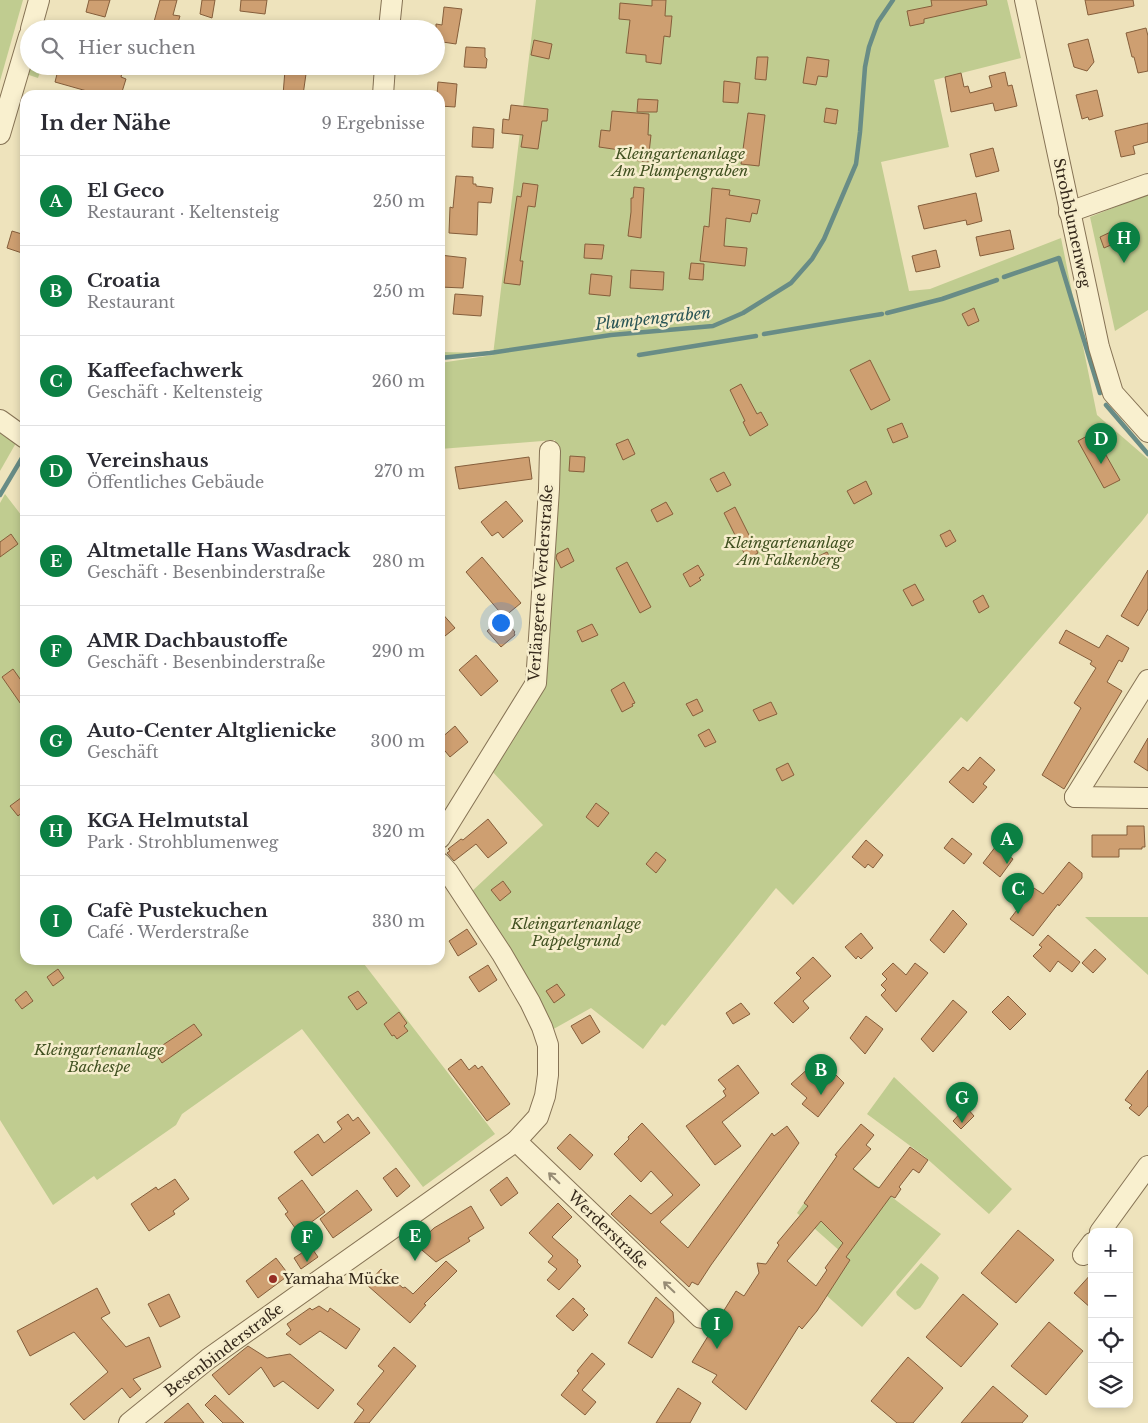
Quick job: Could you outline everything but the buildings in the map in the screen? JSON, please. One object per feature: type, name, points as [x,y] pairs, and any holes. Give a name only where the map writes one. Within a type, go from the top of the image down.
[{"type":"street","points":[[33,20],[39,0]]},
{"type":"street","points":[[389,20],[392,0]]},
{"type":"street","name":"Strohblumenweg","points":[[1024,0],[1099,347],[1112,393],[1148,432]]},
{"type":"street","points":[[0,134],[20,66]]},
{"type":"street","points":[[383,90],[384,75]]},
{"type":"street","points":[[1069,212],[1148,184]]},
{"type":"street","points":[[0,420],[20,434]]},
{"type":"street","name":"Verlängerte Werderstraße","points":[[445,830],[536,683],[550,451]]},
{"type":"street","points":[[1148,680],[1076,798],[1148,798]]},
{"type":"street","points":[[445,869],[502,954],[530,1002],[548,1045],[548,1075],[545,1096],[538,1117],[516,1141]]},
{"type":"street","name":"Werderstraße","points":[[516,1141],[701,1318]]},
{"type":"street","name":"Besenbinderstraße","points":[[129,1423],[208,1359],[516,1141]]},
{"type":"street","points":[[1103,1228],[1148,1166]]},
{"type":"green space","points":[[0,0],[23,0],[0,81]]},
{"type":"green space","name":"Kleingartenanlage Am Falkenberg","points":[[536,0],[1007,0],[1021,58],[934,80],[949,147],[881,162],[909,291],[930,289],[1061,238],[1097,415],[1148,459],[1148,513],[967,722],[961,717],[793,905],[776,888],[665,1026],[662,1024],[643,1049],[591,1008],[550,1031],[470,893],[543,825],[490,769],[538,695],[557,469],[555,440],[445,449],[445,362],[493,355]]},
{"type":"green space","points":[[1148,194],[1148,310],[1115,331],[1090,217]]},
{"type":"green space","points":[[445,352],[490,353],[445,358]]},
{"type":"green space","points":[[0,431],[16,443],[0,471]]},
{"type":"green space","name":"Kleingartenanlage Bachespe","points":[[5,494],[20,514],[20,965],[365,965],[495,1134],[423,1187],[302,1029],[182,1114],[176,1125],[97,1180],[94,1176],[53,1205],[0,1120],[0,503]]},
{"type":"green space","points":[[1085,917],[1148,917],[1148,975]]},
{"type":"green space","points":[[894,1077],[1012,1189],[989,1214],[924,1156],[867,1114]]},
{"type":"green space","points":[[837,1156],[941,1234],[862,1327],[826,1295],[850,1260],[797,1213]]},
{"type":"green space","points":[[921,1263],[939,1278],[920,1308],[915,1310],[896,1292]]},
{"type":"waterway","name":"Plumpengraben","points":[[445,358],[490,353],[611,335],[713,326],[743,313],[791,283],[812,259],[824,239],[856,164],[865,67],[869,47],[878,22],[893,0]]},
{"type":"waterway","points":[[1004,277],[1059,258],[1100,393]]},
{"type":"waterway","points":[[887,313],[942,299],[997,280]]},
{"type":"waterway","points":[[764,334],[882,314]]},
{"type":"waterway","points":[[639,355],[756,336]]},
{"type":"waterway","points":[[1106,405],[1148,454]]},
{"type":"waterway","name":"Plumpengraben","points":[[0,495],[20,461]]},
{"type":"place","name":"KGA Helmutstal","points":[[1124,263]]},
{"type":"place","name":"Vereinshaus","points":[[1101,464]]},
{"type":"place","name":"El Geco","points":[[1007,864]]},
{"type":"place","name":"Kaffeefachwerk","points":[[1018,914]]},
{"type":"place","name":"Croatia","points":[[821,1095]]},
{"type":"place","name":"Auto-Center Altglienicke","points":[[962,1123]]},
{"type":"place","name":"Altmetalle Hans Wasdrack","points":[[415,1261]]},
{"type":"place","name":"AMR Dachbaustoffe","points":[[307,1262]]},
{"type":"place","name":"Yamaha Mücke","points":[[273,1279]]},
{"type":"place","name":"Cafè Pustekuchen","points":[[717,1349]]},
{"type":"park label","name":"Kleingartenanlage Am Plumpengraben","points":[[680,162]]},
{"type":"park label","name":"Kleingartenanlage Pappelgrund","points":[[576,932]]}]
